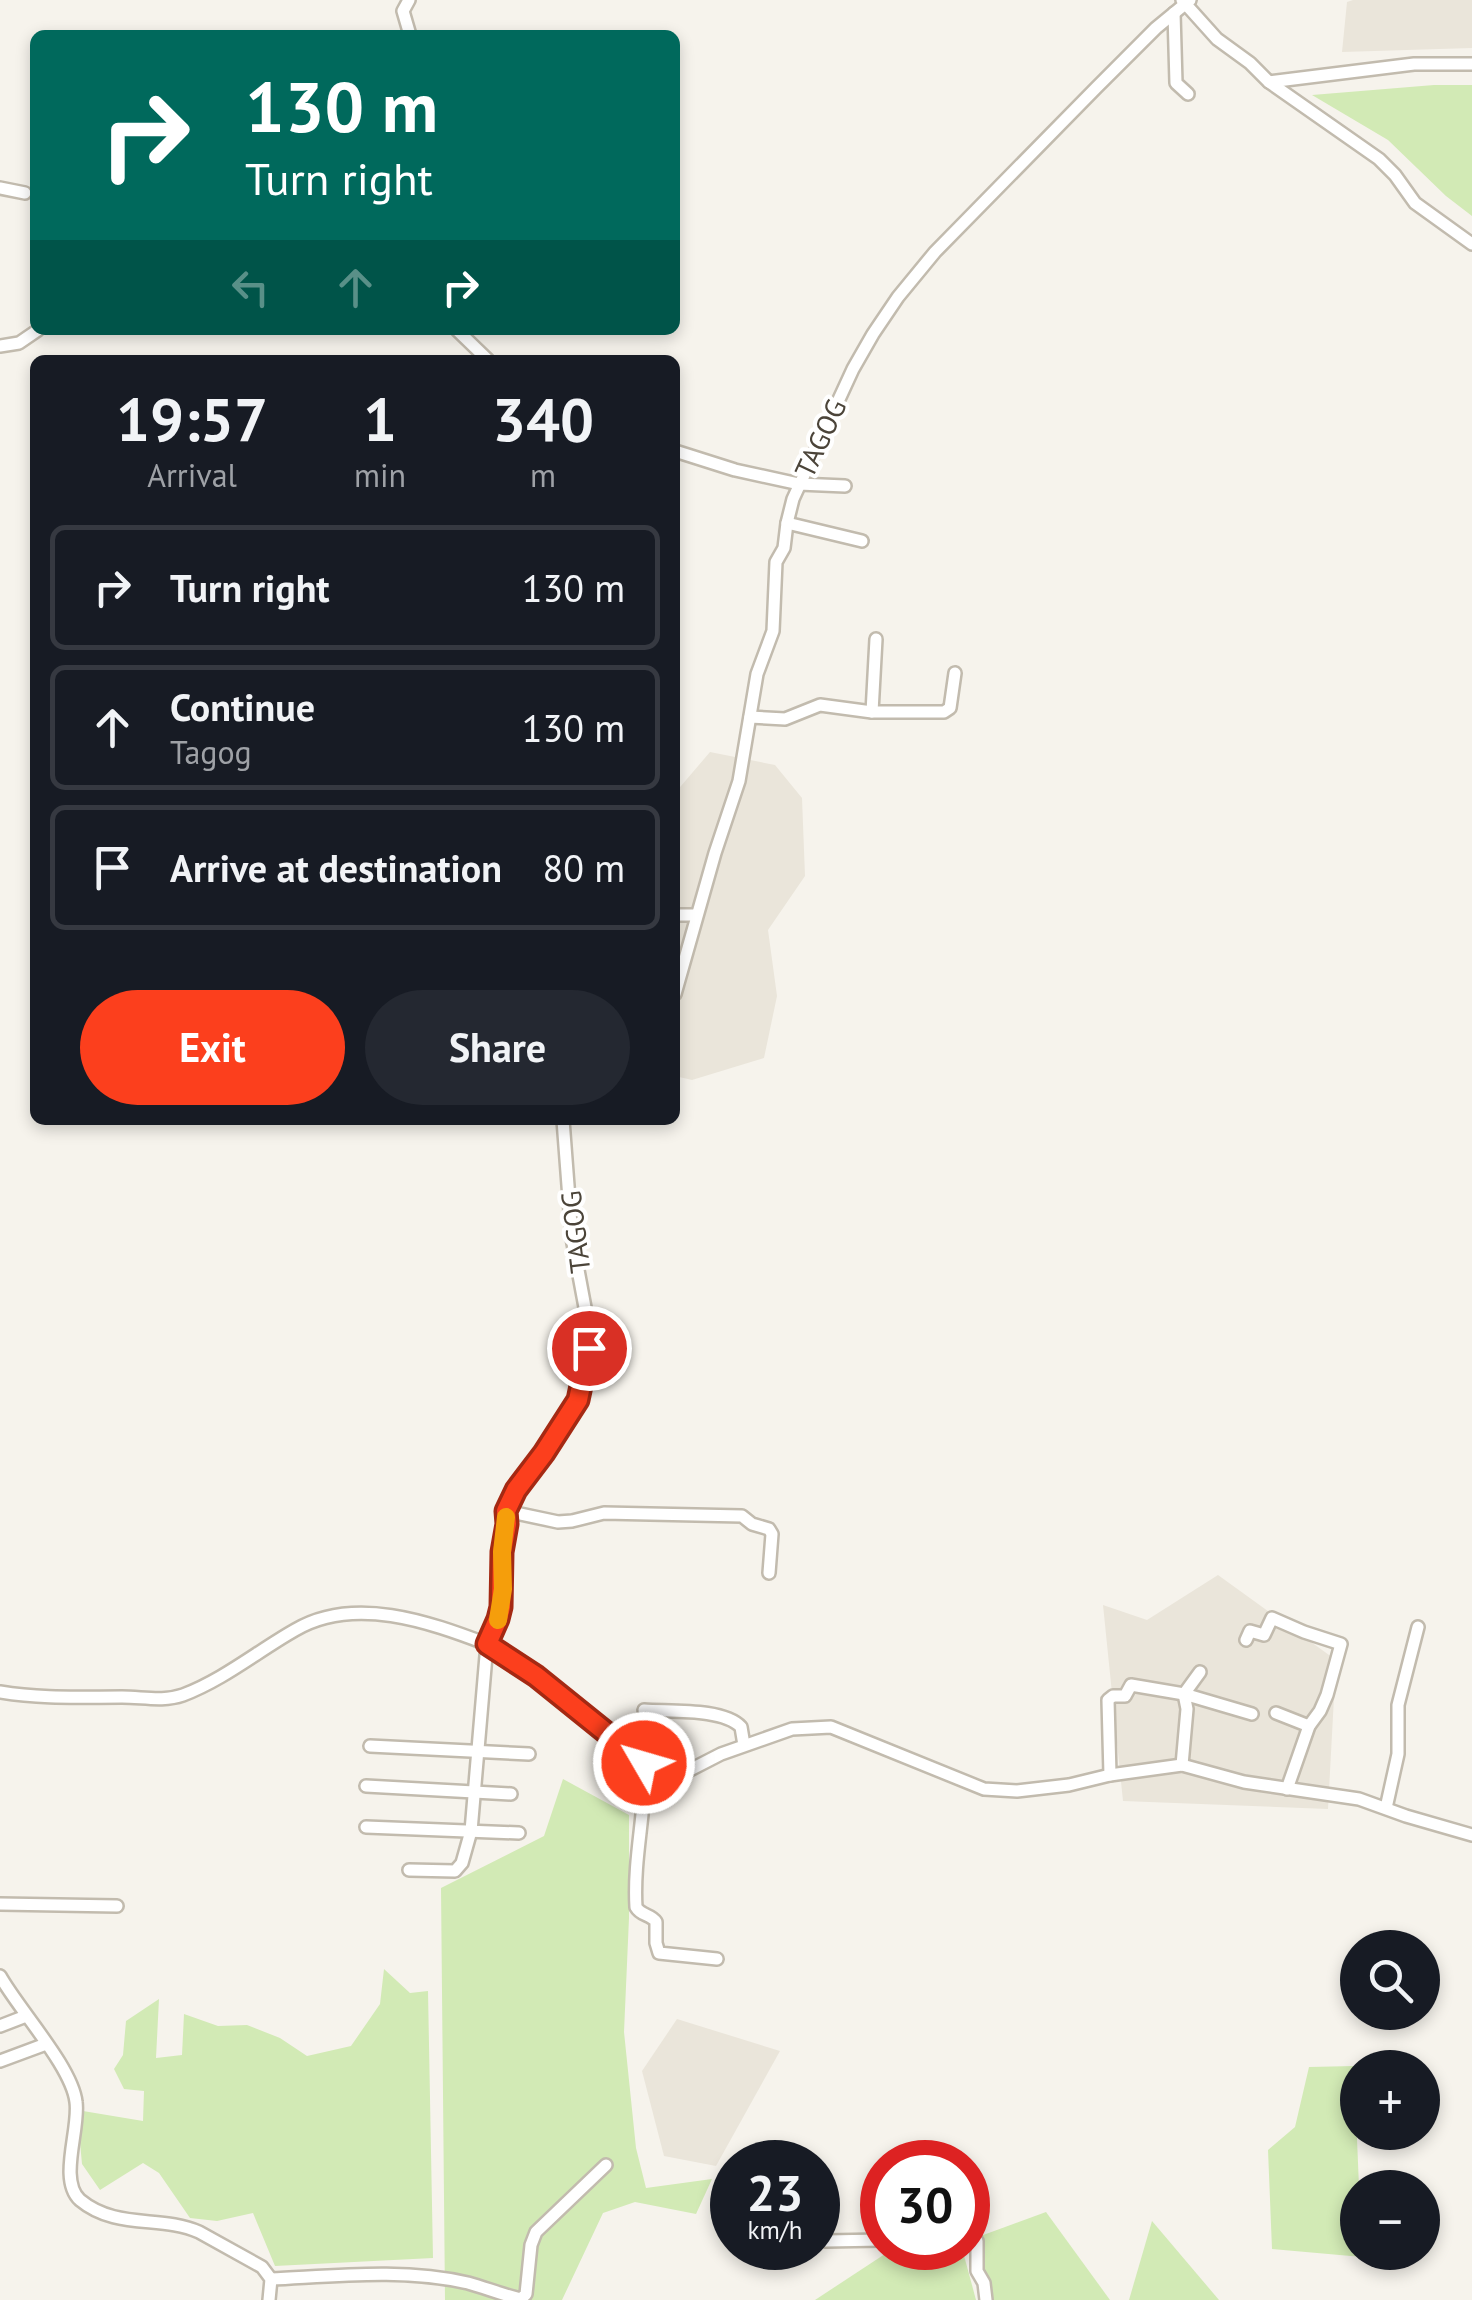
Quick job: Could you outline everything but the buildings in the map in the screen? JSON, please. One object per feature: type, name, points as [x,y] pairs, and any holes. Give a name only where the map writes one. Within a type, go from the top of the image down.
[{"type":"street","points":[[409,0],[404,11],[409,30]]},
{"type":"street","points":[[1183,5],[1269,82],[1380,159],[1415,203],[1472,244]]},
{"type":"street","points":[[1183,5],[1176,84],[1188,94]]},
{"type":"street","name":"TAGOG","points":[[680,975],[739,781],[757,674],[775,615],[776,562],[784,548],[799,484],[834,405],[864,348],[918,271],[1096,88],[1183,5]]},
{"type":"street","points":[[1269,82],[1414,64],[1472,64]]},
{"type":"street","points":[[0,188],[25,192]]},
{"type":"street","points":[[0,346],[30,335]]},
{"type":"street","points":[[462,335],[483,355]]},
{"type":"street","points":[[680,453],[734,470],[799,484],[845,486]]},
{"type":"street","points":[[787,523],[862,540]]},
{"type":"street","points":[[872,712],[876,640]]},
{"type":"street","points":[[750,717],[784,719],[820,704],[872,712],[940,713],[948,711],[956,673]]},
{"type":"street","points":[[680,915],[696,915]]},
{"type":"street","name":"TAGOG","points":[[506,1511],[516,1490],[578,1400],[589,1348],[588,1318],[572,1238],[564,1125]]},
{"type":"street","points":[[409,1870],[455,1871],[462,1863],[471,1831],[487,1644],[501,1607],[506,1511],[558,1522],[604,1512],[742,1516],[769,1529],[773,1544],[769,1573]]},
{"type":"street","points":[[0,1692],[46,1698],[172,1698],[216,1679],[305,1624],[361,1613],[426,1624],[487,1644],[536,1676],[644,1763],[670,1775],[682,1774],[744,1745],[792,1729],[832,1727],[984,1789],[1068,1785],[1110,1774],[1182,1764],[1244,1782],[1359,1799],[1472,1835]]},
{"type":"street","points":[[1246,1640],[1250,1631],[1264,1634],[1272,1618],[1341,1644],[1322,1706],[1309,1726],[1287,1789]]},
{"type":"street","points":[[1386,1808],[1398,1754],[1398,1706],[1418,1627]]},
{"type":"street","points":[[1182,1764],[1187,1709],[1184,1694],[1200,1672]]},
{"type":"street","points":[[1110,1774],[1108,1705],[1110,1697],[1126,1696],[1130,1685],[1184,1694],[1252,1714]]},
{"type":"street","points":[[644,1710],[730,1718],[741,1727],[744,1745]]},
{"type":"street","points":[[1276,1713],[1309,1726]]},
{"type":"street","points":[[370,1746],[529,1754]]},
{"type":"street","points":[[644,1763],[646,1793],[638,1832],[636,1907],[656,1922],[659,1952],[717,1959]]},
{"type":"street","points":[[366,1786],[510,1794]]},
{"type":"street","points":[[366,1826],[519,1833]]},
{"type":"street","points":[[0,1904],[118,1906]]},
{"type":"street","points":[[0,1976],[66,2075],[76,2098],[70,2184],[80,2200],[125,2220],[188,2227],[262,2267],[270,2278],[269,2300]]},
{"type":"street","points":[[0,2026],[26,2016]]},
{"type":"street","points":[[0,2062],[46,2044]]},
{"type":"street","points":[[270,2278],[424,2277],[467,2283],[521,2299],[526,2294],[536,2232],[606,2165]]},
{"type":"street","points":[[977,2270],[986,2300]]},
{"type":"shaded area","points":[[1472,0],[1472,48],[1342,52],[1347,2]]},
{"type":"shaded area","points":[[710,752],[775,765],[802,798],[805,876],[768,930],[777,996],[764,1058],[692,1080],[680,1077],[680,787]]},
{"type":"shaded area","points":[[1218,1575],[1336,1660],[1328,1809],[1123,1801],[1103,1605],[1147,1620]]},
{"type":"shaded area","points":[[677,2019],[780,2051],[730,2140],[710,2140],[710,2165],[664,2156],[642,2071]]},
{"type":"green space","points":[[1472,85],[1472,216],[1388,140],[1312,95]]},
{"type":"green space","points":[[563,1779],[629,1815],[624,2032],[636,2148],[646,2188],[710,2179],[710,2183],[696,2214],[635,2202],[603,2213],[562,2300],[445,2300],[441,1888],[544,1836]]},
{"type":"green space","points":[[384,1969],[410,1993],[428,1991],[433,2258],[275,2266],[253,2213],[217,2221],[190,2218],[159,2173],[143,2163],[100,2190],[82,2164],[77,2110],[143,2121],[144,2091],[124,2089],[114,2069],[123,2055],[126,2021],[159,1999],[156,2058],[182,2055],[184,2014],[218,2026],[247,2025],[280,2038],[307,2056],[351,2046],[380,2004]]},
{"type":"green space","points":[[1340,2066],[1340,2150],[1357,2150],[1358,2170],[1340,2170],[1340,2255],[1272,2249],[1268,2150],[1295,2127],[1309,2067]]},
{"type":"green space","points":[[1046,2212],[1110,2300],[992,2300],[984,2270],[990,2270],[990,2233]]},
{"type":"green space","points":[[1152,2221],[1219,2300],[1129,2300]]},
{"type":"green space","points":[[861,2270],[968,2270],[976,2300],[815,2300]]},
{"type":"slow traffic","points":[[498,1620],[506,1517]]},
{"type":"route","points":[[589,1348],[578,1400],[516,1490],[506,1511],[501,1607],[487,1644],[536,1676],[644,1763]]}]
